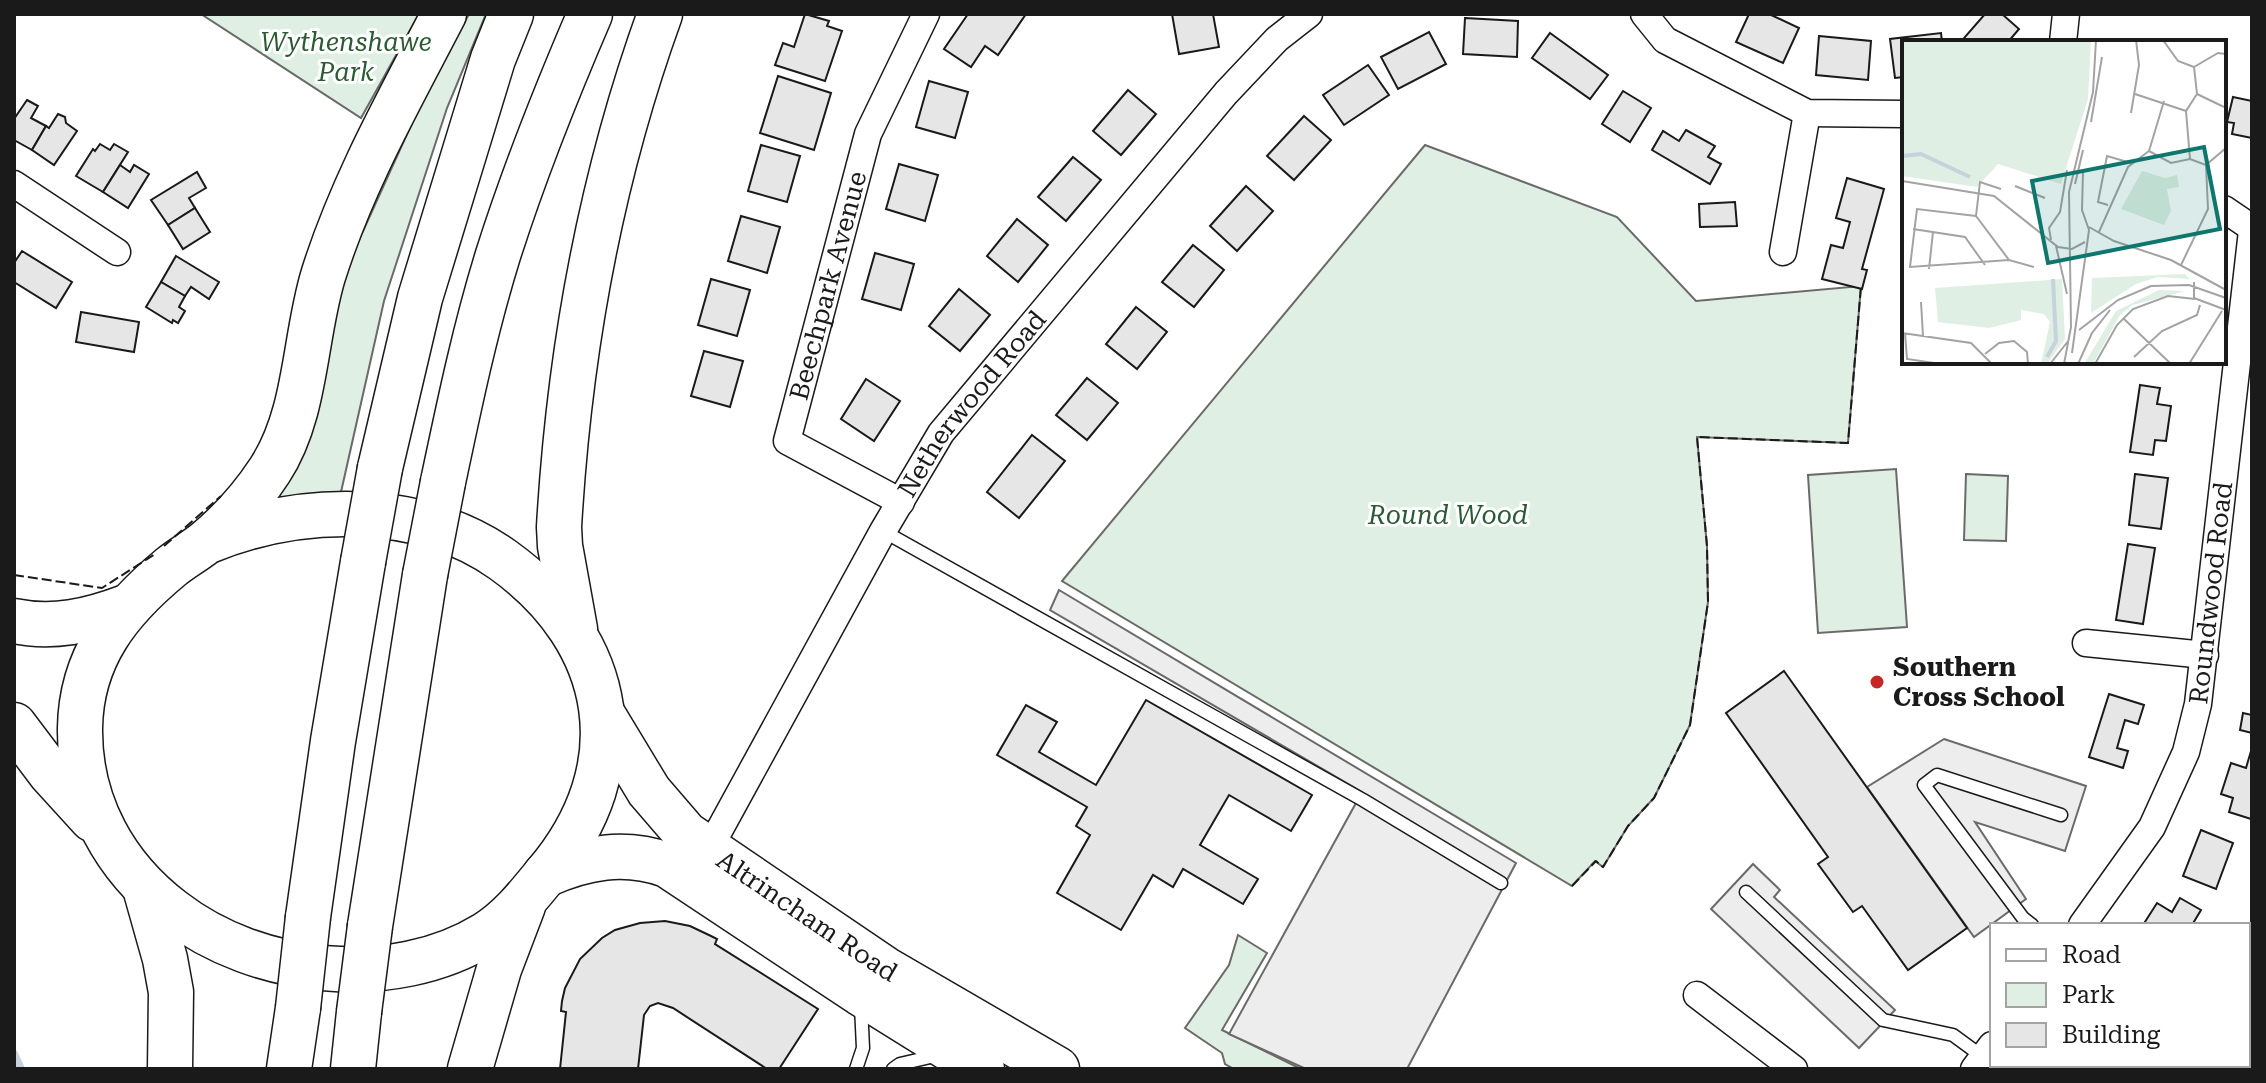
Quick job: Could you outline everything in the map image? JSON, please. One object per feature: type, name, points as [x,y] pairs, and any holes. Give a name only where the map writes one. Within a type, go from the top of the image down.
[{"type":"highway","points":[[105,833],[85,781],[81,759],[80,718],[88,675],[100,647],[126,607],[176,563],[206,542],[256,491],[284,444],[294,414],[315,306],[359,177],[444,14]]},
{"type":"highway","points":[[289,1069],[333,741],[380,468],[420,298],[493,59],[511,14]]},
{"type":"highway","points":[[353,1069],[370,926],[425,575],[461,398],[497,258],[563,78],[590,14]]},
{"type":"highway","points":[[576,635],[559,527],[571,406],[596,247],[613,170],[633,88],[660,14]]},
{"type":"highway","points":[[14,725],[51,774],[105,833],[131,874],[145,888],[187,922],[239,949],[287,964],[340,969],[402,964],[458,947],[484,935],[535,888],[564,854],[594,789],[603,755],[603,715],[598,686],[576,635],[550,598],[517,570],[475,542],[431,525],[370,515],[325,515],[261,523],[206,542]]},
{"type":"highway","points":[[14,621],[40,625],[73,623],[126,607]]},
{"type":"highway","name":"Altrincham Road","points":[[603,715],[649,791],[686,834],[885,969],[1057,1069]]},
{"type":"highway","name":"Altrincham Road","points":[[535,888],[563,868],[609,856],[639,856],[667,865],[960,1063]]},
{"type":"highway","points":[[145,888],[171,992],[170,1069]]},
{"type":"highway","points":[[470,1069],[499,969],[535,888]]},
{"type":"street","name":"Beechpark Avenue","points":[[901,502],[787,441],[868,134],[926,14]]},
{"type":"street","points":[[1644,14],[1665,40],[1807,113],[1902,114]]},
{"type":"street","points":[[2063,40],[2066,14]]},
{"type":"street","name":"Netherwood Road","points":[[709,849],[883,531],[927,455],[956,414],[1226,93],[1277,39],[1305,15]]},
{"type":"street","points":[[1783,252],[1807,113]]},
{"type":"street","points":[[14,184],[117,252]]},
{"type":"street","points":[[2226,210],[2252,230]]},
{"type":"street","name":"Roundwood Road","points":[[2083,923],[2152,827],[2186,752],[2198,704],[2252,230]]},
{"type":"street","points":[[2086,643],[2205,655]]},
{"type":"street","points":[[1697,995],[1794,1069]]},
{"type":"lane","points":[[883,531],[1363,800],[1501,883]]},
{"type":"lane","points":[[2029,923],[1924,785],[1937,775],[2061,815]]},
{"type":"lane","points":[[1746,892],[1883,1020],[1953,1035],[1983,1057]]},
{"type":"lane","points":[[856,1069],[863,1048],[864,1030],[860,993]]},
{"type":"lane","points":[[893,1069],[900,1064],[960,1063]]},
{"type":"green space","name":"Wythenshawe Park","points":[[201,14],[419,14],[361,118]]},
{"type":"green space","points":[[469,14],[486,14],[447,108],[384,301],[341,492],[273,499],[345,271],[422,101]]},
{"type":"green space","name":"Round Wood","points":[[1425,145],[1617,217],[1696,301],[1861,286],[1848,443],[1697,437],[1707,546],[1708,602],[1690,725],[1654,798],[1628,826],[1603,867],[1595,861],[1572,886],[1062,581]]},
{"type":"green space","points":[[1896,469],[1907,627],[1818,633],[1808,475]]},
{"type":"green space","points":[[1966,474],[2008,476],[2006,541],[1964,540]]},
{"type":"green space","points":[[1238,935],[1267,953],[1222,1030],[1301,1069],[1234,1069],[1225,1064],[1222,1053],[1185,1028],[1229,965]]},
{"type":"shaded area","points":[[1059,590],[1516,863],[1407,1069],[1306,1069],[1229,1034],[1362,792],[1050,610]]},
{"type":"shaded area","points":[[1944,739],[2086,786],[2065,851],[1975,822],[2026,899],[1974,937],[1867,787]]},
{"type":"shaded area","points":[[1753,864],[1780,890],[1774,897],[1895,1010],[1859,1048],[1711,909]]},
{"type":"building","points":[[805,14],[829,21],[827,26],[842,31],[825,81],[775,65],[783,43],[794,47]]},
{"type":"building","points":[[968,14],[1026,14],[998,55],[985,46],[971,67],[944,49]]},
{"type":"building","points":[[1172,14],[1213,14],[1219,47],[1179,54]]},
{"type":"building","points":[[1749,14],[1769,14],[1799,28],[1783,63],[1736,42]]},
{"type":"building","points":[[1985,14],[2002,14],[2019,29],[2010,40],[1964,38]]},
{"type":"building","points":[[1465,18],[1518,21],[1517,57],[1463,54]]},
{"type":"building","points":[[1429,32],[1446,64],[1398,89],[1381,57]]},
{"type":"building","points":[[1550,33],[1608,75],[1590,99],[1532,58]]},
{"type":"building","points":[[1941,33],[1942,40],[1902,40],[1902,77],[1895,78],[1890,39]]},
{"type":"building","points":[[1819,36],[1871,41],[1868,80],[1816,75]]},
{"type":"building","points":[[1368,65],[1389,95],[1344,125],[1323,95]]},
{"type":"building","points":[[778,76],[831,93],[814,150],[760,133]]},
{"type":"building","points":[[929,81],[968,92],[955,138],[916,127]]},
{"type":"building","points":[[1128,90],[1156,114],[1121,155],[1093,131]]},
{"type":"building","points":[[1623,91],[1651,108],[1630,142],[1602,124]]},
{"type":"building","points":[[2233,97],[2252,101],[2252,138],[2232,134],[2234,123],[2227,122]]},
{"type":"building","points":[[27,100],[38,106],[31,118],[46,126],[32,150],[14,140],[14,119]]},
{"type":"building","points":[[58,114],[65,117],[66,123],[77,131],[54,165],[32,150],[46,126],[49,128]]},
{"type":"building","points":[[1304,116],[1331,140],[1294,180],[1267,156]]},
{"type":"building","points":[[1686,130],[1715,146],[1708,157],[1721,164],[1710,184],[1652,150],[1663,131],[1679,141]]},
{"type":"building","points":[[100,144],[110,150],[114,144],[128,152],[103,192],[76,176],[93,149],[95,151]]},
{"type":"building","points":[[761,145],[800,156],[787,202],[748,191]]},
{"type":"building","points":[[1073,157],[1101,180],[1066,221],[1038,197]]},
{"type":"building","points":[[899,164],[938,175],[925,221],[886,209]]},
{"type":"building","points":[[120,165],[130,172],[134,165],[149,174],[128,208],[103,192]]},
{"type":"building","points":[[197,172],[206,188],[189,198],[195,208],[168,225],[151,200]]},
{"type":"building","points":[[1847,178],[1884,189],[1862,269],[1867,270],[1862,289],[1822,279],[1831,245],[1843,248],[1850,222],[1836,218]]},
{"type":"building","points":[[1246,186],[1273,211],[1237,251],[1210,226]]},
{"type":"building","points":[[1735,202],[1737,226],[1700,227],[1699,204]]},
{"type":"building","points":[[195,208],[210,232],[183,249],[168,225]]},
{"type":"building","points":[[741,216],[780,227],[767,273],[728,261]]},
{"type":"building","points":[[1017,219],[1048,245],[1018,282],[987,256]]},
{"type":"building","points":[[1193,245],[1224,270],[1194,307],[1162,282]]},
{"type":"building","points":[[22,251],[72,282],[56,308],[14,282],[14,263]]},
{"type":"building","points":[[875,253],[914,264],[901,310],[862,299]]},
{"type":"building","points":[[176,256],[219,282],[209,299],[191,287],[185,296],[161,282]]},
{"type":"building","points":[[711,279],[750,290],[737,336],[698,325]]},
{"type":"building","points":[[161,282],[185,296],[179,307],[185,311],[178,323],[173,320],[172,323],[146,307]]},
{"type":"building","points":[[959,289],[990,315],[960,351],[929,326]]},
{"type":"building","points":[[1136,307],[1167,332],[1137,369],[1106,344]]},
{"type":"building","points":[[81,312],[139,322],[134,352],[76,342]]},
{"type":"building","points":[[704,351],[743,361],[730,407],[691,396]]},
{"type":"building","points":[[1087,378],[1118,403],[1087,440],[1056,415]]},
{"type":"building","points":[[866,379],[900,401],[874,441],[841,419]]},
{"type":"building","points":[[2140,385],[2160,388],[2157,404],[2171,406],[2166,441],[2155,440],[2153,455],[2130,452]]},
{"type":"building","points":[[1032,435],[1065,461],[1019,518],[987,492]]},
{"type":"building","points":[[2135,474],[2168,478],[2161,529],[2129,525]]},
{"type":"building","points":[[2128,544],[2155,548],[2143,624],[2116,620]]},
{"type":"building","points":[[1784,671],[1967,928],[1908,970],[1862,906],[1853,912],[1818,864],[1828,857],[1726,713]]},
{"type":"building","points":[[2109,694],[2144,705],[2138,724],[2125,720],[2117,748],[2128,751],[2123,768],[2089,757]]},
{"type":"building","points":[[1146,700],[1312,795],[1291,831],[1229,795],[1200,845],[1258,879],[1243,904],[1183,869],[1173,887],[1153,875],[1121,930],[1057,893],[1090,835],[1076,826],[1087,807],[997,755],[1026,705],[1057,722],[1039,752],[1096,785]]},
{"type":"building","points":[[2243,713],[2252,715],[2252,733],[2240,730]]},
{"type":"building","points":[[2251,751],[2251,819],[2229,812],[2233,798],[2221,794],[2231,763],[2246,768]]},
{"type":"building","points":[[2201,830],[2233,843],[2216,889],[2183,876]]},
{"type":"building","points":[[2180,898],[2201,910],[2193,923],[2144,923],[2157,903],[2172,912]]},
{"type":"building","points":[[665,921],[690,926],[717,939],[715,944],[818,1009],[779,1069],[767,1069],[673,1008],[658,1003],[650,1006],[644,1015],[638,1069],[560,1069],[566,1012],[561,1011],[562,1001],[580,959],[615,930],[640,923]]},
{"type":"building","points":[[2037,1067],[2078,1067],[2077,1069]]},
{"type":"waterway","points":[[14,1054],[21,1069]]},
{"type":"fence","points":[[1572,886],[1596,861],[1603,867],[1628,826],[1654,798],[1690,725],[1708,602],[1707,546],[1697,437],[1848,443],[1861,286]]},
{"type":"fence","points":[[164,546],[221,496]]},
{"type":"fence","points":[[14,575],[102,588],[155,554]]},
{"type":"place","name":"Southern Cross School","points":[[1877,682]]}]
